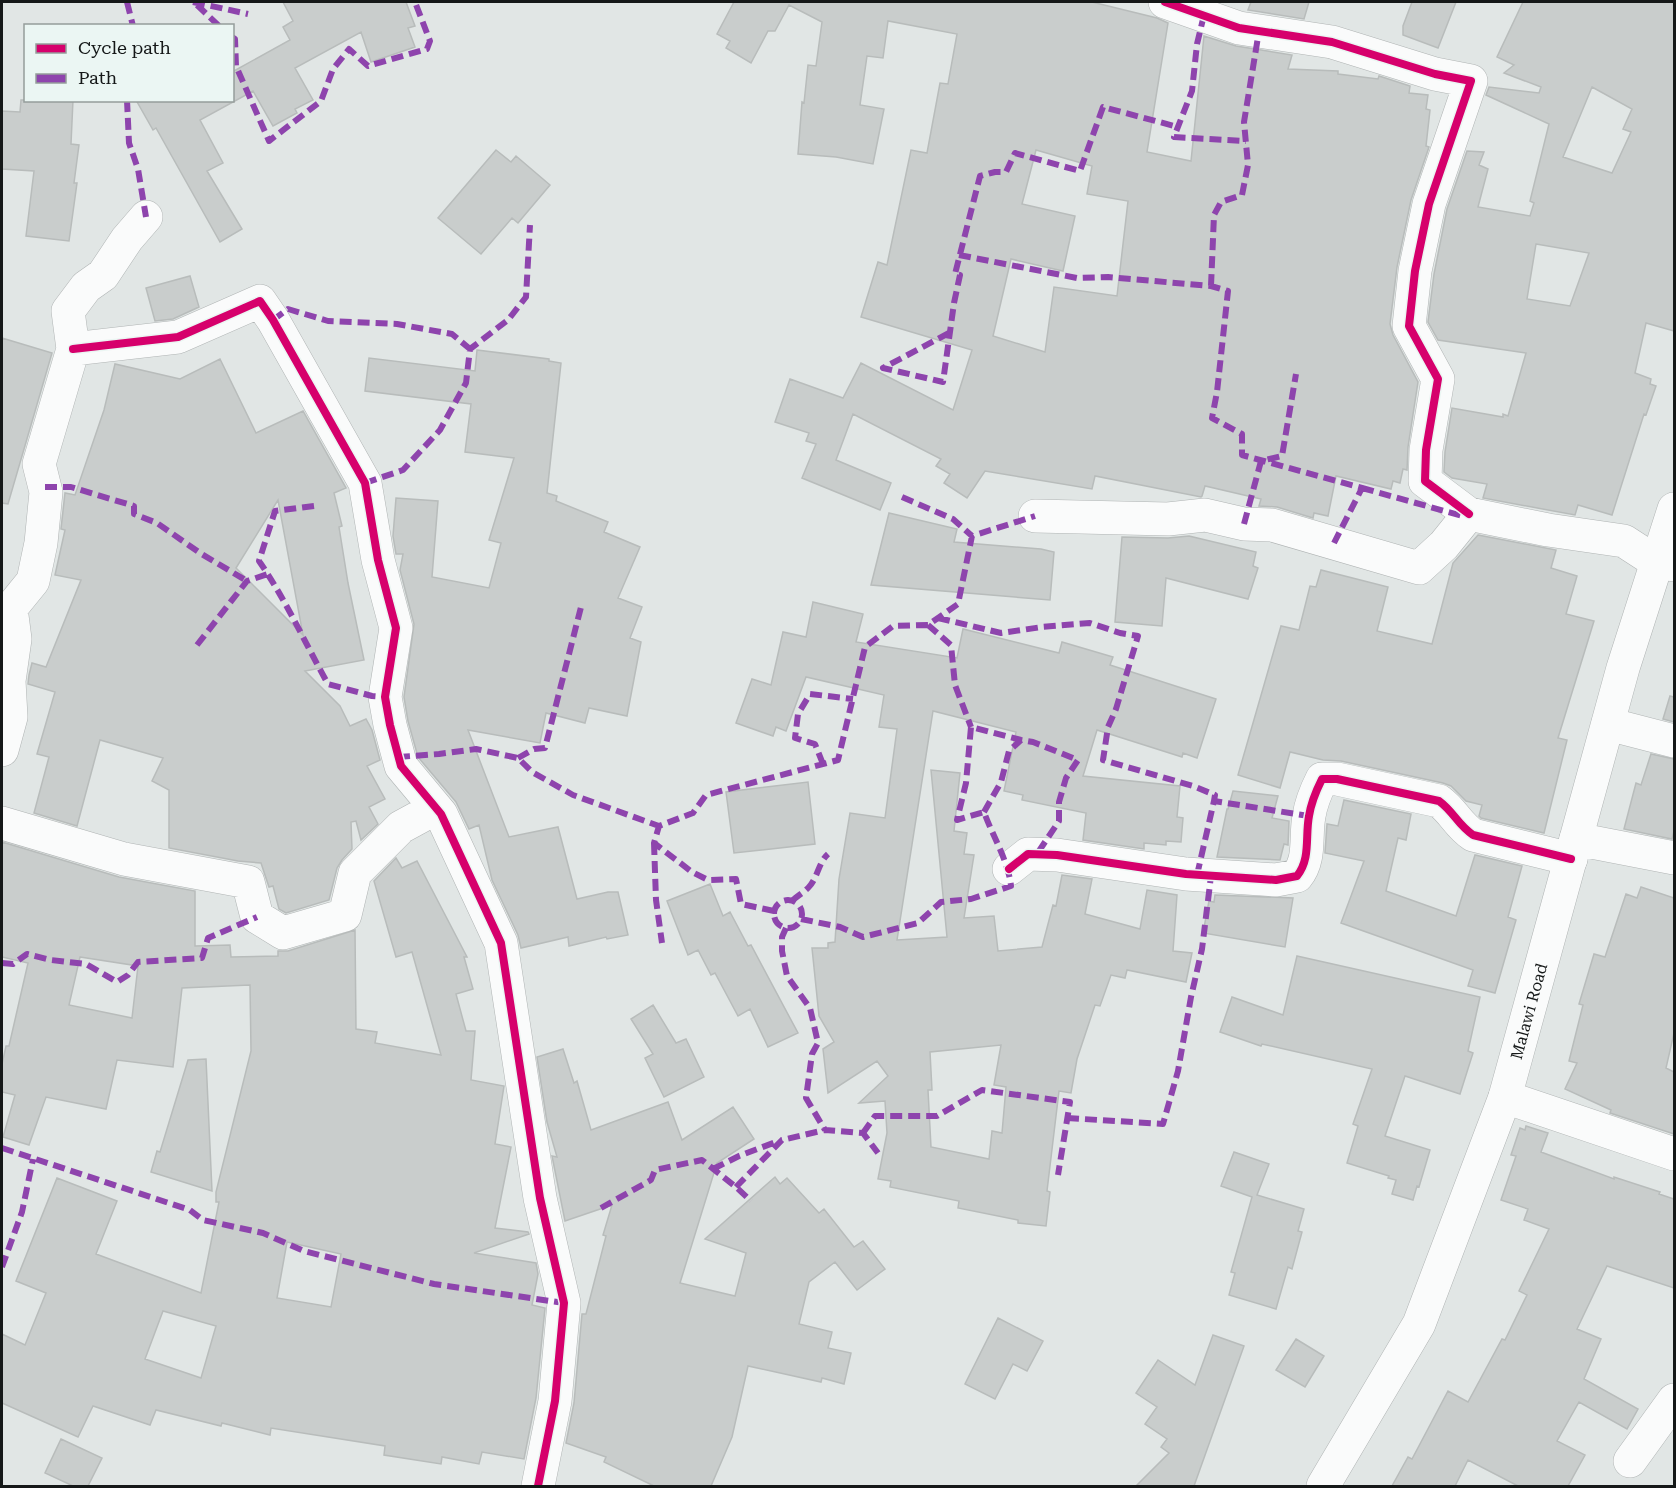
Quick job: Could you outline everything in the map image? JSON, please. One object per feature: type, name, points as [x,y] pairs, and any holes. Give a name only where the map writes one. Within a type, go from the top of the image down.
[{"type":"street","points":[[1165,2],[1237,15],[1435,74],[1471,81],[1429,204],[1415,271],[1409,326],[1438,379],[1426,450],[1425,481],[1470,514],[1548,530],[1624,541],[1666,564]]},
{"type":"street","points":[[2,750],[11,717],[9,681],[15,639],[11,608],[33,581],[41,543],[46,492],[39,464],[73,349],[68,311],[86,287],[103,275],[127,239],[146,218]]},
{"type":"street","points":[[73,349],[178,337],[260,301],[365,483],[378,560],[396,628],[385,697],[390,725],[401,766],[441,814],[501,943],[540,1198],[564,1303],[555,1401],[538,1486]]},
{"type":"street","name":"Malawi Road","points":[[1323,1486],[1419,1324],[1505,1097],[1623,668],[1666,564],[1674,509]]},
{"type":"street","points":[[1035,516],[1168,519],[1205,515],[1244,524],[1272,525],[1419,568],[1444,545],[1470,514]]},
{"type":"street","points":[[1608,724],[1674,741]]},
{"type":"street","points":[[1009,869],[1028,854],[1036,854],[1186,874],[1276,880],[1297,876],[1305,866],[1309,816],[1322,779],[1337,779],[1439,801],[1449,808],[1461,826],[1473,835],[1574,849],[1674,858]]},
{"type":"street","points":[[2,823],[124,859],[248,882],[257,917],[283,933],[345,915],[355,873],[401,827],[436,808]]},
{"type":"street","points":[[1505,1097],[1674,1154]]},
{"type":"street","points":[[1630,1461],[1674,1400]]},
{"type":"building","points":[[283,2],[406,2],[415,26],[408,28],[415,47],[371,62],[361,32],[295,68],[313,100],[295,109],[297,113],[273,126],[253,91],[234,101],[234,71],[290,40],[283,27],[293,21]]},
{"type":"building","points":[[734,2],[1092,2],[1157,18],[1168,23],[1147,152],[1191,161],[1204,36],[1236,46],[1292,55],[1288,69],[1338,71],[1338,74],[1378,79],[1379,76],[1410,86],[1409,93],[1428,95],[1426,109],[1430,110],[1426,146],[1429,147],[1411,200],[1397,267],[1390,324],[1393,335],[1418,382],[1408,447],[1407,470],[1403,469],[1400,483],[1393,481],[1391,489],[1336,476],[1328,516],[1314,513],[1313,518],[1277,507],[1259,506],[1261,499],[1205,486],[1201,497],[1095,476],[1092,489],[985,471],[967,498],[944,483],[950,474],[936,466],[941,459],[853,414],[836,460],[891,483],[880,510],[802,478],[816,444],[806,441],[809,433],[775,422],[790,379],[843,398],[861,363],[953,410],[972,350],[861,317],[878,262],[887,265],[911,150],[927,153],[940,83],[948,84],[957,34],[888,21],[883,58],[867,56],[860,105],[884,109],[873,164],[836,157],[798,154],[802,102],[804,103],[808,65],[816,66],[822,22],[789,5],[775,31],[768,31],[751,63],[726,48],[730,41],[717,34]],"holes":[[[1036,150],[1092,166],[1087,194],[1128,201],[1117,296],[1054,287],[1045,352],[993,336],[1011,259],[1063,271],[1075,216],[1022,204]]]},
{"type":"building","points":[[1251,2],[1309,2],[1304,19],[1248,10]]},
{"type":"building","points":[[1412,2],[1456,2],[1438,48],[1403,35],[1403,26]]},
{"type":"building","points":[[1523,2],[1674,2],[1674,331],[1646,323],[1635,373],[1651,379],[1650,384],[1656,386],[1646,415],[1644,414],[1612,515],[1578,505],[1575,515],[1483,498],[1487,484],[1452,478],[1444,472],[1452,408],[1508,416],[1526,353],[1438,340],[1428,322],[1434,274],[1447,209],[1467,151],[1484,152],[1479,165],[1488,169],[1478,207],[1530,216],[1534,203],[1530,201],[1549,124],[1486,95],[1489,87],[1539,93],[1541,87],[1504,73],[1514,65],[1497,57]],"holes":[[[1592,87],[1632,109],[1623,129],[1631,132],[1612,173],[1563,157]],[[1536,244],[1589,253],[1570,306],[1527,299]]]},
{"type":"building","points":[[21,100],[24,102],[73,102],[71,144],[79,145],[74,183],[77,183],[69,241],[26,236],[34,171],[2,169],[2,111],[20,112]]},
{"type":"building","points":[[137,102],[233,102],[200,120],[223,163],[207,171],[242,229],[220,242],[156,128],[153,130]]},
{"type":"building","points":[[496,150],[511,162],[516,156],[550,185],[518,223],[512,218],[481,254],[438,218]]},
{"type":"building","points":[[190,276],[199,307],[173,319],[155,321],[146,288]]},
{"type":"building","points":[[2,338],[52,353],[8,504],[2,503]]},
{"type":"building","points":[[477,350],[549,359],[549,361],[561,363],[547,493],[557,496],[556,501],[608,522],[604,532],[640,547],[618,598],[642,607],[630,638],[641,642],[627,716],[589,708],[585,723],[546,713],[540,743],[468,730],[509,837],[558,827],[577,899],[618,892],[628,935],[607,939],[606,937],[569,946],[568,937],[521,948],[518,935],[492,880],[479,825],[469,829],[456,802],[418,757],[408,721],[404,697],[414,624],[400,570],[403,554],[396,554],[393,536],[396,498],[438,501],[432,577],[489,588],[501,543],[489,540],[514,458],[465,452],[471,404],[365,391],[369,358],[475,371]]},
{"type":"building","points":[[220,359],[256,433],[303,411],[346,488],[334,493],[342,526],[339,527],[348,583],[364,660],[305,671],[340,706],[350,726],[366,719],[372,730],[380,760],[367,766],[385,799],[369,807],[378,824],[361,840],[356,821],[351,822],[352,849],[337,868],[329,900],[286,913],[279,909],[273,886],[269,887],[261,863],[169,848],[169,790],[152,781],[163,758],[100,740],[77,826],[34,813],[49,757],[37,754],[55,692],[28,684],[29,675],[32,663],[46,667],[81,580],[55,575],[65,530],[61,529],[65,493],[75,495],[104,410],[115,364],[180,379]],"holes":[[[278,500],[303,635],[236,568]]]},
{"type":"building","points":[[889,513],[957,529],[954,542],[1054,552],[1050,600],[871,585]]},
{"type":"building","points":[[1478,535],[1556,550],[1551,568],[1577,576],[1566,614],[1594,621],[1558,738],[1567,740],[1544,833],[1481,818],[1479,816],[1482,805],[1466,801],[1451,786],[1443,783],[1341,761],[1323,760],[1290,752],[1280,788],[1238,775],[1281,626],[1299,630],[1310,586],[1316,587],[1321,570],[1388,587],[1377,631],[1432,644],[1453,563]]},
{"type":"building","points":[[1189,536],[1256,552],[1253,566],[1258,568],[1248,599],[1166,578],[1162,626],[1115,622],[1122,537]]},
{"type":"building","points":[[813,602],[863,614],[856,642],[957,658],[963,629],[1059,653],[1062,642],[1113,657],[1110,665],[1216,699],[1197,758],[1183,753],[1182,757],[1097,730],[1083,776],[1180,786],[1177,817],[1183,818],[1181,842],[1166,841],[1166,845],[1144,843],[1144,849],[1083,840],[1086,813],[1022,800],[1023,795],[1004,791],[1016,732],[933,711],[897,940],[947,937],[931,770],[960,773],[954,831],[967,833],[964,854],[974,855],[964,918],[994,916],[998,951],[1042,947],[1053,905],[1056,906],[1062,875],[1092,879],[1085,914],[1140,929],[1147,890],[1177,895],[1173,951],[1192,953],[1186,982],[1127,970],[1125,978],[1111,975],[1100,1006],[1095,1005],[1077,1059],[1071,1093],[1059,1091],[1047,1191],[1050,1192],[1046,1226],[1018,1223],[1018,1220],[958,1208],[959,1201],[890,1187],[891,1181],[878,1179],[887,1133],[885,1101],[859,1103],[888,1076],[877,1061],[828,1093],[823,1049],[834,1042],[819,1016],[812,948],[828,948],[828,943],[835,942],[839,879],[850,813],[885,818],[897,729],[879,727],[884,695],[806,677],[786,731],[776,727],[773,736],[736,723],[752,679],[771,685],[783,632],[806,637]],"holes":[[[1001,1045],[994,1085],[1006,1087],[1002,1133],[992,1131],[989,1159],[931,1147],[928,1090],[932,1090],[930,1052]]]},
{"type":"building","points":[[1670,696],[1674,697],[1674,722],[1663,719]]},
{"type":"building","points":[[1651,754],[1674,759],[1672,839],[1624,829],[1636,783],[1641,785]]},
{"type":"building","points":[[808,782],[815,844],[734,853],[726,792]]},
{"type":"building","points":[[1233,791],[1278,796],[1272,818],[1289,821],[1288,845],[1284,844],[1280,860],[1217,857]]},
{"type":"building","points":[[1344,800],[1411,814],[1406,840],[1398,838],[1386,891],[1456,916],[1475,855],[1522,866],[1508,917],[1516,920],[1495,993],[1468,986],[1473,970],[1341,923],[1364,861],[1325,853],[1327,824],[1338,826]]},
{"type":"building","points":[[2,842],[119,877],[195,891],[195,946],[230,945],[231,957],[278,956],[278,951],[288,951],[355,930],[356,1029],[377,1032],[375,1043],[441,1055],[412,952],[396,957],[374,881],[396,858],[402,868],[417,861],[467,957],[464,957],[473,989],[456,994],[466,1031],[475,1031],[471,1080],[504,1086],[495,1144],[511,1147],[495,1228],[529,1234],[474,1253],[536,1263],[538,1274],[532,1305],[545,1308],[536,1398],[524,1459],[482,1452],[479,1464],[442,1457],[441,1464],[384,1455],[385,1446],[271,1428],[270,1435],[156,1410],[150,1425],[93,1406],[78,1437],[2,1403],[2,1334],[25,1345],[46,1293],[16,1281],[57,1178],[117,1201],[96,1254],[201,1293],[219,1202],[216,1202],[216,1192],[251,1051],[250,985],[182,988],[173,1067],[117,1060],[106,1109],[46,1097],[29,1145],[3,1137],[15,1095],[2,1092],[2,1064],[6,1046],[9,1046],[28,963],[2,957]],"holes":[[[80,957],[138,966],[132,1018],[69,1005]],[[287,1242],[341,1254],[331,1307],[277,1298]],[[163,1311],[216,1326],[201,1378],[145,1359]]]},
{"type":"building","points":[[710,884],[723,916],[730,912],[748,946],[751,945],[798,1033],[768,1047],[750,1009],[738,1016],[715,973],[711,975],[698,950],[688,955],[667,901]]},
{"type":"building","points":[[1641,887],[1674,898],[1674,1033],[1666,1068],[1674,1072],[1674,1134],[1610,1113],[1611,1110],[1565,1089],[1577,1063],[1569,1061],[1583,1005],[1579,1004],[1594,954],[1605,957],[1626,894],[1637,898]]},
{"type":"building","points":[[1215,895],[1293,898],[1285,947],[1203,933],[1209,901],[1214,902]]},
{"type":"building","points":[[1297,956],[1480,997],[1468,1051],[1473,1053],[1460,1094],[1405,1076],[1385,1136],[1430,1150],[1413,1200],[1392,1194],[1396,1180],[1388,1178],[1389,1176],[1347,1163],[1358,1126],[1353,1124],[1372,1069],[1262,1044],[1261,1046],[1220,1032],[1232,997],[1283,1015]]},
{"type":"building","points":[[653,1005],[676,1043],[686,1039],[704,1077],[664,1097],[645,1058],[653,1054],[631,1019]]},
{"type":"building","points":[[563,1049],[574,1083],[577,1081],[591,1130],[668,1102],[682,1140],[733,1107],[754,1139],[717,1163],[680,1283],[735,1296],[746,1253],[705,1239],[775,1177],[780,1184],[787,1178],[819,1213],[824,1209],[854,1247],[863,1241],[885,1269],[857,1290],[835,1262],[809,1282],[799,1324],[832,1332],[828,1348],[851,1353],[844,1384],[822,1378],[821,1382],[748,1366],[732,1437],[711,1486],[654,1486],[604,1462],[606,1457],[566,1443],[574,1403],[582,1314],[586,1314],[612,1205],[565,1221],[552,1156],[557,1157],[547,1122],[537,1057]]},
{"type":"building","points":[[206,1059],[212,1191],[151,1172],[157,1151],[160,1152],[188,1060]]},
{"type":"building","points":[[1526,1126],[1548,1133],[1541,1152],[1614,1179],[1614,1177],[1660,1192],[1659,1194],[1674,1199],[1674,1288],[1607,1266],[1577,1329],[1601,1339],[1584,1379],[1638,1409],[1627,1429],[1579,1402],[1557,1441],[1585,1455],[1568,1486],[1518,1486],[1468,1460],[1455,1486],[1392,1486],[1408,1457],[1412,1459],[1448,1391],[1468,1402],[1502,1339],[1505,1340],[1527,1295],[1519,1291],[1549,1229],[1524,1220],[1528,1209],[1501,1200],[1516,1156],[1511,1155],[1520,1128],[1525,1130]]},
{"type":"building","points":[[1234,1152],[1269,1164],[1257,1195],[1304,1209],[1298,1231],[1302,1232],[1292,1269],[1288,1267],[1276,1309],[1229,1295],[1235,1273],[1231,1272],[1252,1197],[1221,1186]]},
{"type":"building","points":[[998,1318],[1043,1341],[1027,1371],[1013,1364],[995,1399],[965,1384]]},
{"type":"building","points":[[1213,1335],[1244,1346],[1194,1486],[1136,1486],[1169,1453],[1161,1447],[1167,1439],[1145,1424],[1157,1407],[1136,1393],[1158,1360],[1195,1385]]},
{"type":"building","points":[[1296,1339],[1324,1356],[1305,1387],[1276,1370]]},
{"type":"building","points":[[61,1439],[102,1458],[88,1486],[73,1486],[45,1473]]},
{"type":"marked path","points":[[127,2],[132,24]]},
{"type":"marked path","points":[[193,2],[248,14]]},
{"type":"marked path","points":[[234,38],[236,66],[269,141],[321,101],[333,69],[349,49],[368,66],[427,49],[430,41],[415,2]]},
{"type":"marked path","points":[[197,5],[217,24]]},
{"type":"marked path","points":[[1204,15],[1197,44],[1192,91],[1174,137],[1246,141]]},
{"type":"marked path","points":[[1211,286],[1214,215],[1221,202],[1242,195],[1248,165],[1244,122],[1259,31]]},
{"type":"marked path","points":[[127,102],[129,143],[138,169],[146,217]]},
{"type":"marked path","points":[[949,333],[883,368],[943,382],[960,275],[955,274],[980,176],[1006,172],[1015,153],[1080,171],[1103,107],[1178,127]]},
{"type":"marked path","points":[[365,483],[403,470],[440,430],[466,383],[470,349],[508,320],[526,297],[530,225]]},
{"type":"marked path","points":[[959,255],[1077,278],[1108,277],[1211,286],[1228,291],[1212,418],[1242,434],[1242,455],[1362,488],[1334,543]]},
{"type":"marked path","points":[[273,320],[288,309],[328,321],[397,324],[452,334],[470,349]]},
{"type":"marked path","points":[[1244,524],[1261,461],[1282,456],[1296,374]]},
{"type":"marked path","points":[[45,487],[71,487],[134,506],[134,514],[157,523],[200,553],[247,581]]},
{"type":"marked path","points":[[1362,488],[1466,517]]},
{"type":"marked path","points":[[902,497],[953,519],[972,536]]},
{"type":"marked path","points":[[314,506],[275,511],[259,561],[287,606],[328,684],[372,696],[385,697]]},
{"type":"marked path","points":[[774,911],[741,904],[736,879],[708,880],[692,872],[654,843],[659,826],[693,813],[706,795],[838,760],[865,647],[893,626],[928,625],[958,604],[972,536],[1035,516]]},
{"type":"marked path","points":[[197,645],[247,581],[268,574]]},
{"type":"marked path","points":[[518,758],[534,749],[545,748],[581,607]]},
{"type":"marked path","points":[[938,618],[1001,633],[1090,623],[1120,633],[1138,636],[1116,709],[1108,727],[1103,760],[1193,786],[1215,795],[1214,801]]},
{"type":"marked path","points":[[928,625],[951,645],[955,685],[971,727]]},
{"type":"marked path","points":[[823,764],[815,744],[795,738],[798,714],[810,694],[853,699]]},
{"type":"marked path","points":[[801,919],[840,927],[863,937],[918,923],[941,902],[971,899],[1011,886],[1004,858],[984,812],[957,820],[966,783],[971,727],[1021,740]]},
{"type":"marked path","points":[[984,812],[1001,782],[1009,751],[1021,740],[1033,742],[1078,760],[1066,778],[1059,802],[1059,821],[1037,854]]},
{"type":"marked path","points":[[398,757],[476,749],[518,758],[532,772],[573,795],[659,826]]},
{"type":"marked path","points":[[1197,875],[1214,801],[1309,816]]},
{"type":"marked path","points":[[654,843],[656,900],[662,943]]},
{"type":"marked path","points":[[792,901],[811,884],[828,854]]},
{"type":"marked path","points":[[1067,1118],[1163,1124],[1178,1071],[1202,949],[1211,876]]},
{"type":"marked path","points":[[788,900],[798,904],[802,914],[798,924],[788,928],[778,924],[774,914],[778,904],[788,900]]},
{"type":"marked path","points":[[2,963],[13,964],[27,954],[51,960],[86,964],[117,982],[128,975],[138,962],[202,958],[208,938],[257,917]]},
{"type":"marked path","points":[[786,928],[782,937],[782,951],[787,976],[810,1008],[818,1043],[812,1054],[806,1098],[825,1130]]},
{"type":"marked path","points":[[863,1133],[875,1116],[937,1116],[982,1090],[1070,1102],[1058,1175]]},
{"type":"marked path","points":[[736,1187],[782,1140],[825,1130],[863,1133],[878,1153]]},
{"type":"marked path","points":[[713,1169],[776,1142]]},
{"type":"marked path","points":[[2,1148],[190,1210],[203,1220],[263,1233],[304,1251],[434,1284],[564,1303]]},
{"type":"marked path","points":[[2,1267],[22,1212],[33,1159]]},
{"type":"marked path","points":[[601,1208],[651,1180],[655,1170],[702,1160],[751,1201]]},
{"type":"cycle path","points":[[1165,2],[1239,28],[1332,42],[1435,74],[1471,81],[1429,204],[1415,271],[1409,326],[1438,379],[1426,450],[1425,481],[1469,514]]},
{"type":"cycle path","points":[[73,349],[178,337],[260,301],[365,483],[378,560],[396,628],[385,697],[390,725],[401,766],[441,814],[501,943],[540,1198],[564,1303],[555,1401],[538,1486]]},
{"type":"cycle path","points":[[1009,869],[1028,854],[1057,855],[1186,874],[1276,880],[1297,876],[1306,855],[1311,806],[1322,779],[1337,779],[1439,801],[1473,835],[1571,859]]}]
